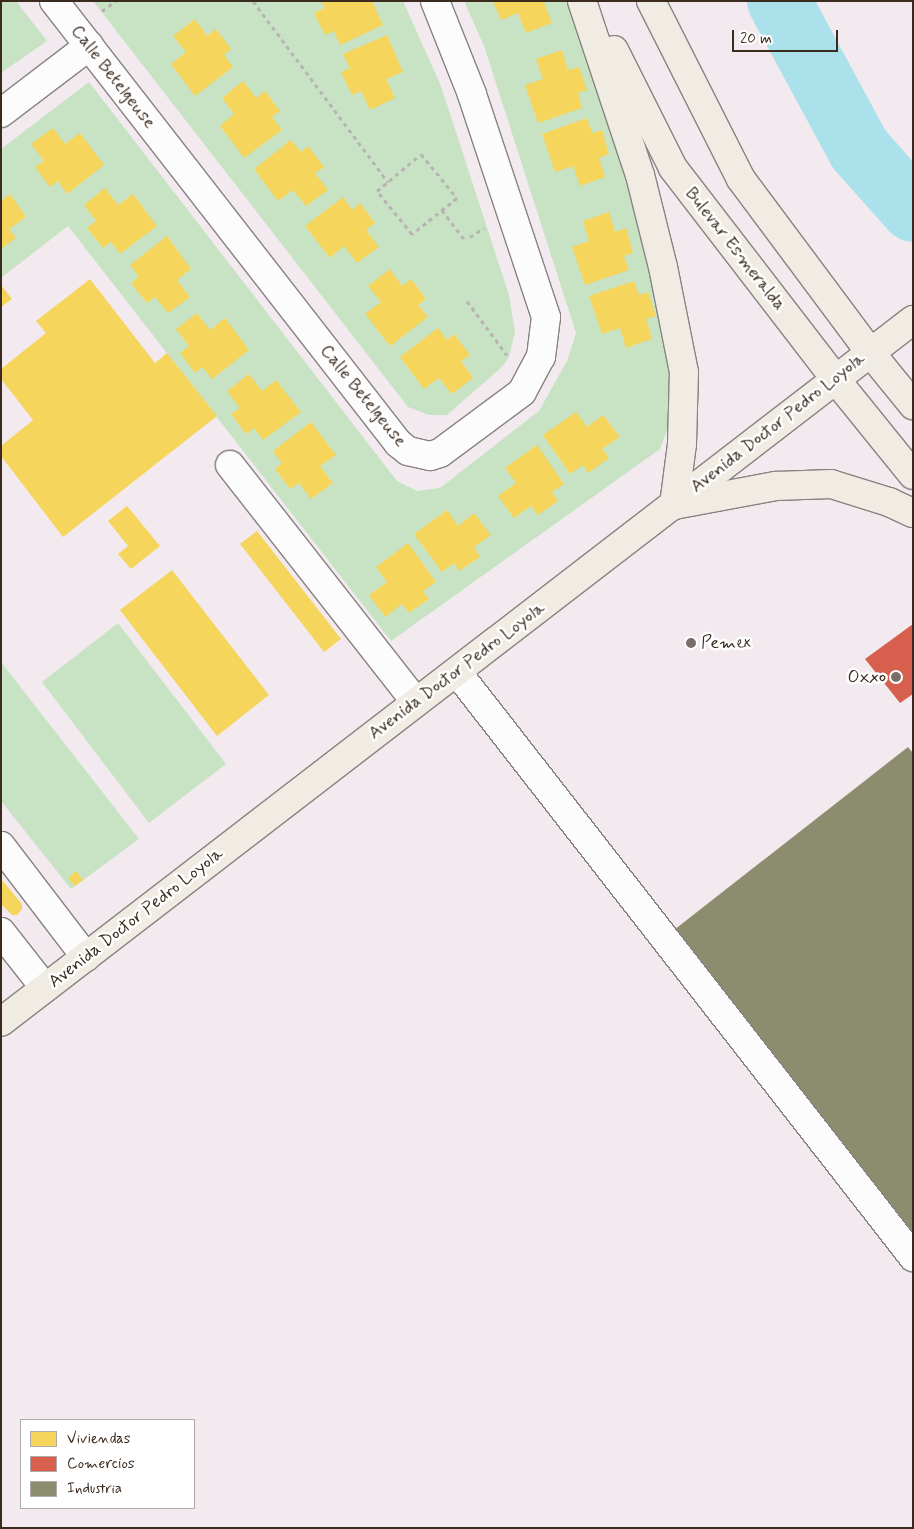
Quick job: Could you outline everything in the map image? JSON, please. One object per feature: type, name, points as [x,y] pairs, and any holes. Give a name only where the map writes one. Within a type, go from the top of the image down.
[{"type":"main road","points":[[582,1],[640,175],[663,267],[684,372],[682,444],[674,505],[776,486],[831,484],[890,502],[913,513]]},
{"type":"main road","name":"Bulevar Esmeralda","points":[[592,1],[634,92],[673,168],[836,380],[913,474]]},
{"type":"main road","points":[[651,1],[741,179],[880,345],[913,405]]},
{"type":"main road","points":[[672,43],[674,1]]},
{"type":"main road","name":"Avenida Doctor Pedro Loyola","points":[[1,1022],[913,320]]},
{"type":"street","name":"Calle Betelgeuse","points":[[54,1],[392,435],[408,451],[430,456],[440,453],[522,392],[541,357],[546,317],[472,94],[435,1]]},
{"type":"street","points":[[1,113],[89,46]]},
{"type":"street","points":[[230,465],[416,702]]},
{"type":"street","points":[[457,672],[913,1257]]},
{"type":"street","points":[[1,846],[86,957]]},
{"type":"street","points":[[1,932],[46,988]]},
{"type":"path","points":[[253,1],[388,182]]},
{"type":"path","points":[[421,154],[457,198],[442,210],[412,234],[377,191],[421,154]]},
{"type":"path","points":[[442,210],[465,240]]},
{"type":"path","points":[[467,301],[527,381]]},
{"type":"green space","points":[[1,1],[16,1],[47,41],[1,73]]},
{"type":"green space","points":[[93,1],[403,1],[441,86],[509,295],[515,332],[509,357],[503,366],[447,415],[429,415],[408,407]]},
{"type":"green space","points":[[464,1],[569,1],[584,39],[661,297],[671,378],[672,417],[660,449],[391,641],[68,226],[1,278],[1,149],[89,82],[397,481],[417,491],[440,488],[539,411],[567,361],[576,333],[484,46]]},
{"type":"green space","points":[[118,623],[226,764],[149,823],[42,682]]},
{"type":"green space","points":[[1,662],[139,839],[71,889],[1,801]]},
{"type":"building: Viviendas","points":[[321,1],[372,1],[383,25],[340,45],[334,31],[325,35],[314,13],[325,8]]},
{"type":"building: Viviendas","points":[[493,1],[547,1],[544,3],[552,23],[526,33],[518,13],[501,20]]},
{"type":"building: Viviendas","points":[[195,19],[207,36],[216,29],[231,49],[224,55],[233,67],[195,96],[171,64],[186,52],[173,36]]},
{"type":"building: Viviendas","points":[[387,35],[403,72],[386,79],[395,98],[370,110],[361,91],[352,95],[341,72],[350,68],[343,54]]},
{"type":"building: Viviendas","points":[[562,50],[568,70],[579,67],[587,90],[578,93],[582,108],[538,123],[525,85],[543,79],[536,59]]},
{"type":"building: Viviendas","points":[[243,81],[256,98],[265,91],[280,111],[272,117],[282,130],[244,158],[220,126],[234,114],[222,98]]},
{"type":"building: Viviendas","points":[[587,118],[592,133],[602,130],[609,154],[599,158],[605,177],[580,186],[573,166],[555,172],[542,134]]},
{"type":"building: Viviendas","points":[[53,128],[65,144],[80,133],[104,165],[67,194],[58,181],[50,187],[35,167],[44,161],[31,144]]},
{"type":"building: Viviendas","points":[[291,140],[301,152],[308,146],[324,167],[315,173],[328,190],[306,206],[293,190],[278,201],[254,169]]},
{"type":"building: Viviendas","points":[[105,188],[118,205],[133,194],[157,226],[120,254],[111,242],[103,248],[87,228],[96,221],[84,205]]},
{"type":"building: Viviendas","points":[[10,194],[26,217],[9,229],[16,238],[1,249],[1,201]]},
{"type":"building: Viviendas","points":[[343,197],[352,210],[360,203],[375,223],[366,230],[379,247],[357,263],[344,246],[330,258],[305,226]]},
{"type":"building: Viviendas","points":[[609,212],[615,232],[626,228],[633,253],[624,256],[629,270],[585,285],[572,247],[589,241],[583,221]]},
{"type":"building: Viviendas","points":[[167,236],[191,269],[177,280],[190,297],[168,313],[155,297],[147,303],[131,283],[139,277],[130,265]]},
{"type":"building: Viviendas","points":[[390,269],[402,286],[411,279],[426,299],[418,305],[428,317],[390,346],[365,314],[381,302],[368,286]]},
{"type":"building: Viviendas","points":[[90,279],[155,363],[167,353],[217,416],[63,537],[1,456],[1,446],[33,420],[1,379],[1,369],[46,333],[36,321]]},
{"type":"building: Viviendas","points":[[634,281],[639,295],[648,292],[656,316],[646,319],[652,339],[626,348],[620,328],[602,334],[589,296]]},
{"type":"building: Viviendas","points":[[1,285],[12,299],[1,307]]},
{"type":"building: Viviendas","points":[[197,313],[210,330],[225,318],[249,350],[212,379],[202,367],[195,373],[180,353],[189,346],[176,329]]},
{"type":"building: Viviendas","points":[[438,328],[447,340],[454,334],[470,355],[461,361],[473,378],[452,394],[439,378],[424,389],[400,357]]},
{"type":"building: Viviendas","points":[[249,374],[262,391],[276,380],[301,412],[263,440],[254,428],[246,434],[231,414],[240,408],[227,391]]},
{"type":"building: Viviendas","points":[[576,412],[587,427],[603,415],[620,437],[602,449],[609,458],[588,473],[583,465],[570,474],[543,435]]},
{"type":"building: Viviendas","points":[[311,422],[336,455],[320,466],[333,483],[311,499],[299,483],[290,489],[275,469],[282,463],[273,451]]},
{"type":"building: Viviendas","points":[[537,445],[564,484],[552,492],[558,501],[538,515],[531,506],[514,518],[498,496],[516,483],[505,468]]},
{"type":"building: Viviendas","points":[[127,506],[160,546],[131,569],[118,554],[128,546],[108,521]]},
{"type":"building: Viviendas","points":[[447,510],[458,526],[474,513],[491,535],[474,547],[480,557],[459,571],[454,563],[442,572],[414,534]]},
{"type":"building: Viviendas","points":[[257,531],[341,639],[324,652],[240,544]]},
{"type":"building: Viviendas","points":[[408,543],[436,582],[423,591],[429,599],[409,613],[402,604],[385,617],[369,595],[387,582],[376,567]]},
{"type":"building: Viviendas","points":[[172,570],[269,695],[217,736],[120,610]]},
{"type":"building: Viviendas","points":[[76,871],[83,880],[75,886],[68,878]]},
{"type":"building: Viviendas","points":[[1,879],[22,904],[22,909],[17,915],[12,915],[1,904]]},
{"type":"building: Comercios","name":"Oxxo","points":[[913,624],[913,694],[900,703],[865,659]]},
{"type":"building: Industria","points":[[908,747],[913,753],[913,1236],[674,930]]},
{"type":"waterway","points":[[779,1],[859,149],[913,210]]},
{"type":"place","name":"Pemex","points":[[691,643]]},
{"type":"place","name":"Oxxo","points":[[896,677]]}]
